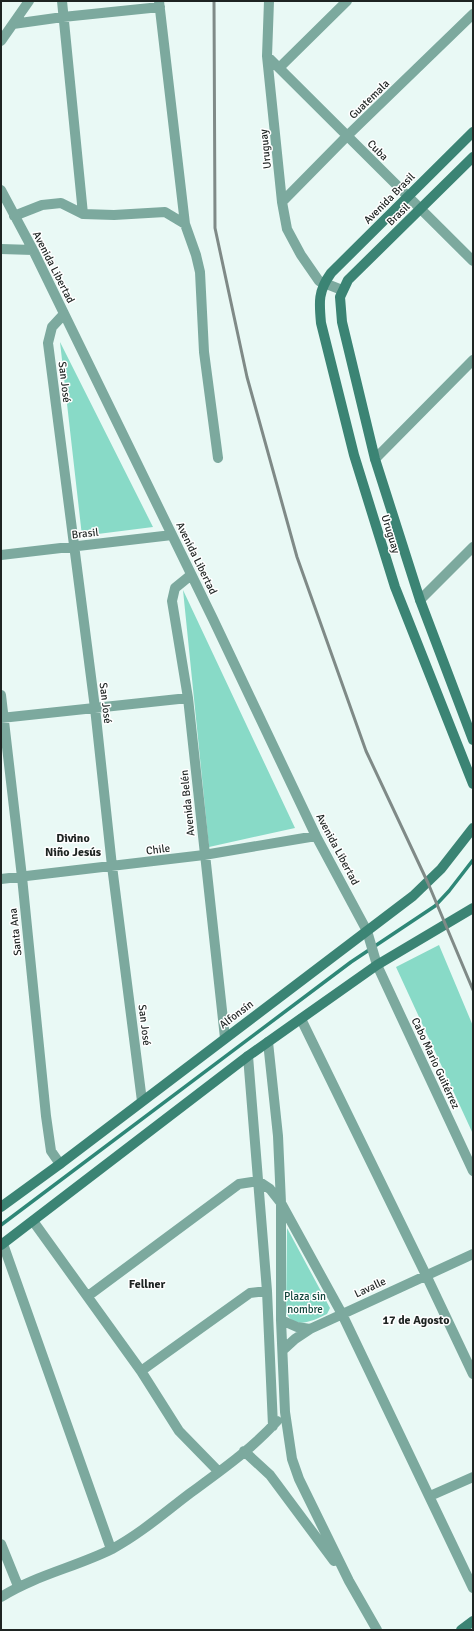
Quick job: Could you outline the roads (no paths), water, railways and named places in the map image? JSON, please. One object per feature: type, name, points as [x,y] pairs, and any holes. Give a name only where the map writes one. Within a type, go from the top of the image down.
[{"type":"street","points":[[1,41],[29,1]]},
{"type":"street","points":[[62,1],[83,214]]},
{"type":"street","name":"Uruguay","points":[[269,1],[267,56],[282,202],[287,229],[297,248],[319,281],[342,290],[340,297],[342,322],[375,459],[420,600],[473,740]]},
{"type":"street","points":[[279,68],[347,1]]},
{"type":"street","points":[[14,24],[159,4],[185,224],[196,255],[200,272],[204,352],[218,458]]},
{"type":"street","name":"Guatemala","points":[[282,202],[347,136],[473,14]]},
{"type":"street","name":"Cuba","points":[[267,56],[473,260]]},
{"type":"street","name":"Avenida Brasil","points":[[324,283],[331,273],[473,132]]},
{"type":"street","name":"Brasil","points":[[342,290],[348,280],[473,157]]},
{"type":"street","name":"Avenida Libertad","points":[[1,190],[33,250],[172,535],[316,836],[368,934],[374,954]]},
{"type":"street","points":[[14,216],[42,205],[61,202],[83,214],[114,215],[165,212],[185,224]]},
{"type":"street","points":[[1,249],[33,250]]},
{"type":"street","name":"Uruguay","points":[[324,283],[319,301],[320,324],[354,455],[395,587],[473,784]]},
{"type":"street","name":"San José","points":[[64,314],[52,327],[48,343],[95,708],[112,866],[142,1101]]},
{"type":"street","points":[[375,459],[473,360]]},
{"type":"street","name":"Brasil","points":[[1,555],[172,535]]},
{"type":"street","points":[[420,600],[473,547]]},
{"type":"street","name":"Avenida Belén","points":[[191,575],[175,588],[172,601],[188,698],[225,1038]]},
{"type":"street","name":"Santa Ana","points":[[1,695],[2,718],[22,877],[46,1116],[51,1151],[60,1164]]},
{"type":"street","points":[[2,718],[188,698]]},
{"type":"street","name":"Alfonsín","points":[[1,1207],[60,1164],[225,1038],[368,934],[428,883],[465,840],[473,828]]},
{"type":"street","name":"Chile","points":[[1,879],[204,855],[316,836]]},
{"type":"street","points":[[111,1549],[2,1244],[248,1056],[377,965],[473,908]]},
{"type":"street","name":"Cabo Mario Guitérrez","points":[[374,954],[377,965],[473,1171]]},
{"type":"street","points":[[301,1019],[473,1374]]},
{"type":"street","points":[[268,1042],[278,1136],[281,1203],[281,1320],[285,1412],[292,1459],[299,1479],[349,1581],[377,1630]]},
{"type":"street","points":[[248,1056],[267,1291],[273,1426]]},
{"type":"street","points":[[88,1296],[238,1184],[258,1181],[270,1189],[281,1203],[342,1314],[473,1588]]},
{"type":"street","points":[[33,1221],[141,1371],[179,1431],[219,1472]]},
{"type":"street","name":"Lavalle","points":[[283,1350],[295,1339],[310,1329],[473,1254]]},
{"type":"street","points":[[141,1371],[250,1293],[267,1291]]},
{"type":"street","points":[[281,1320],[297,1327],[310,1329]]},
{"type":"street","points":[[1,1596],[18,1586],[111,1549],[133,1537],[219,1472],[273,1426],[285,1412]]},
{"type":"street","points":[[244,1451],[270,1475],[349,1581]]},
{"type":"street","points":[[430,1496],[473,1477]]},
{"type":"street","points":[[1,1544],[18,1586]]},
{"type":"street","points":[[461,1630],[473,1621]]},
{"type":"waterway","points":[[1,1225],[351,962],[435,906],[449,891],[473,860]]},
{"type":"railway","points":[[214,1],[215,228],[247,377],[297,557],[366,751],[428,883],[473,990]]},
{"type":"district","name":"Divino Niño Jesús","points":[[73,845]]},
{"type":"district","name":"Fellner","points":[[147,1284]]},
{"type":"district","name":"17 de Agosto","points":[[416,1320]]},
{"type":"park label","name":"Plaza sin nombre","points":[[305,1302]]}]
